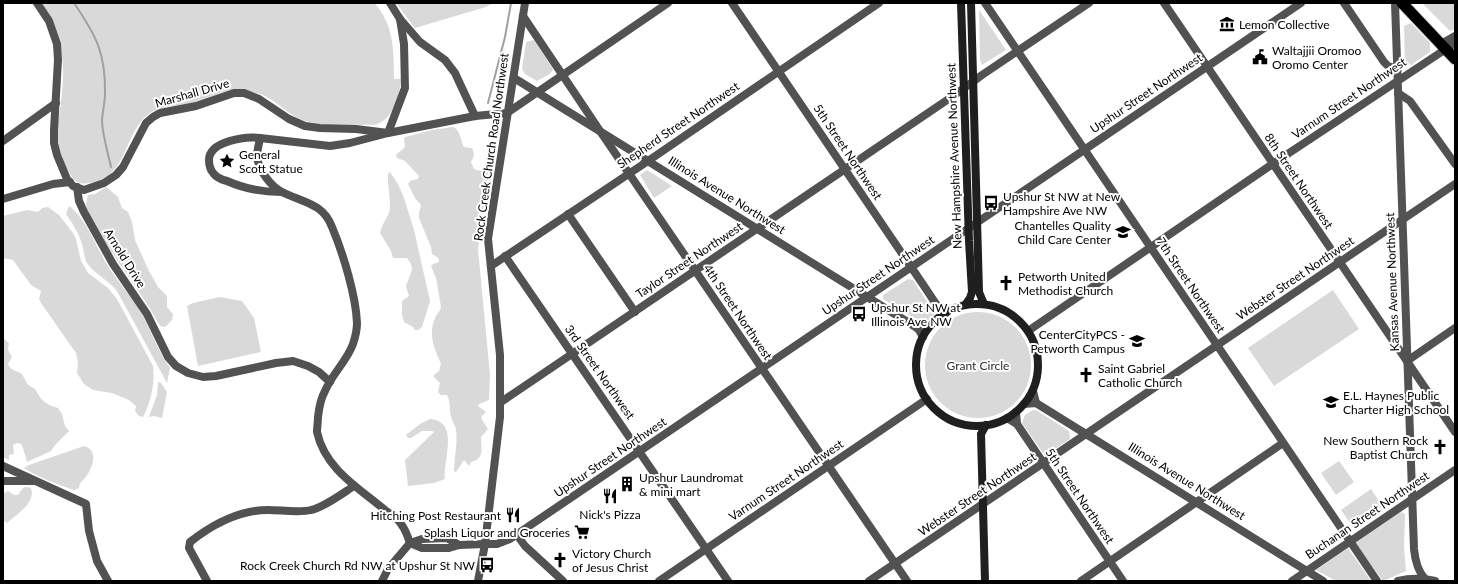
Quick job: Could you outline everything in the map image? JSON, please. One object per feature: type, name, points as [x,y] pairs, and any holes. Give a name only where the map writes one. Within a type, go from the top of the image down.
[{"type":"highway","points":[[1402,3],[1447,45],[1455,59]]},
{"type":"main road","name":"New Hampshire Avenue Northwest","points":[[961,3],[972,292],[965,305]]},
{"type":"main road","name":"New Hampshire Avenue Northwest","points":[[971,3],[979,292],[984,304]]},
{"type":"main road","points":[[984,304],[1010,313],[1020,321],[1028,331],[1036,347],[1038,375],[1033,391],[1016,412],[1007,418],[986,425],[973,426],[945,417],[935,409],[927,399],[920,385],[916,369],[918,353],[923,337],[932,325],[946,313],[965,305],[984,304]]},
{"type":"main road","points":[[986,425],[981,434],[986,581]]},
{"type":"main road","points":[[973,426],[981,434]]},
{"type":"street","name":"Arnold Drive","points":[[37,3],[49,21],[57,44],[58,60],[54,130],[54,144],[57,155],[67,179],[73,185],[78,201],[84,212],[113,264],[147,314],[168,357],[176,366],[188,373],[203,377],[216,376],[276,363],[293,361],[308,366],[319,372],[330,382]]},
{"type":"street","points":[[390,3],[400,19],[420,42],[445,60],[455,73],[475,116]]},
{"type":"street","name":"Rock Creek Church Road Northwest","points":[[478,581],[485,544],[500,426],[501,402],[500,355],[488,244],[525,3]]},
{"type":"street","points":[[507,113],[668,3]]},
{"type":"street","name":"5th Street Northwest","points":[[732,3],[936,304],[946,313]]},
{"type":"street","name":"Shepherd Street Northwest","points":[[490,266],[648,161],[879,3]]},
{"type":"street","name":"7th Street Northwest","points":[[985,3],[1377,581]]},
{"type":"street","name":"Taylor Street Northwest","points":[[501,402],[1089,3]]},
{"type":"street","name":"8th Street Northwest","points":[[1164,3],[1455,432]]},
{"type":"street","name":"Upshur Street Northwest","points":[[410,543],[422,548],[449,548],[459,545],[502,543],[517,535],[1301,3]]},
{"type":"street","points":[[1344,3],[1384,62],[1388,66],[1398,69]]},
{"type":"street","name":"Kansas Avenue Northwest","points":[[1395,3],[1415,560],[1418,569],[1425,579]]},
{"type":"street","name":"4th Street Northwest","points":[[523,16],[907,581]]},
{"type":"street","points":[[382,581],[388,569],[410,543],[401,523],[354,486],[331,462],[317,431],[319,410],[325,390],[353,345],[357,325],[354,303],[344,261],[332,225],[320,209],[299,199],[281,192],[254,190],[234,184],[214,175],[210,168],[209,157],[216,147],[244,137],[330,146],[350,143],[388,133],[405,88],[404,44],[400,19]]},
{"type":"street","name":"Varnum Street Northwest","points":[[1028,331],[1398,80],[1447,45],[1455,36]]},
{"type":"street","name":"Illinois Avenue Northwest","points":[[514,78],[914,326],[919,330],[923,337]]},
{"type":"street","name":"Marshall Drive","points":[[3,199],[53,184],[73,185],[84,190],[104,183],[116,175],[123,167],[146,123],[153,117],[160,113],[196,106],[234,93],[244,93],[259,99],[289,119],[305,126],[356,129],[388,133],[475,116],[507,113]]},
{"type":"street","points":[[1398,93],[1410,101],[1455,164]]},
{"type":"street","points":[[3,141],[56,103]]},
{"type":"street","points":[[260,138],[257,155],[260,166],[268,179],[281,192]]},
{"type":"street","name":"Webster Street Northwest","points":[[869,581],[1455,184]]},
{"type":"street","points":[[568,214],[635,312]]},
{"type":"street","name":"3rd Street Northwest","points":[[505,256],[728,581]]},
{"type":"street","points":[[1407,361],[1455,328]]},
{"type":"street","points":[[1024,404],[1036,403],[1033,391]]},
{"type":"street","name":"Varnum Street Northwest","points":[[659,581],[927,399]]},
{"type":"street","name":"Illinois Avenue Northwest","points":[[1036,403],[1324,581]]},
{"type":"street","name":"5th Street Northwest","points":[[1016,412],[1017,424]]},
{"type":"street","name":"5th Street Northwest","points":[[1007,418],[1017,424],[1123,581]]},
{"type":"street","points":[[1081,581],[1284,444]]},
{"type":"street","points":[[3,466],[86,504],[89,531],[97,561],[108,581]]},
{"type":"street","name":"Buchanan Street Northwest","points":[[1292,581],[1455,470]]},
{"type":"street","points":[[3,481],[36,481]]},
{"type":"street","points":[[207,581],[189,548],[190,542],[231,516],[249,511],[311,510],[354,486]]},
{"type":"street","points":[[517,535],[525,546],[563,581]]},
{"type":"street","name":"Kansas Avenue Northwest","points":[[1401,580],[1407,578],[1415,560]]},
{"type":"street","points":[[1401,580],[1425,579],[1435,581]]},
{"type":"green space","points":[[42,3],[375,3],[388,25],[393,48],[394,79],[401,79],[399,93],[391,113],[387,118],[375,125],[308,122],[295,117],[274,101],[263,95],[240,89],[227,91],[190,103],[159,109],[148,114],[140,123],[121,159],[110,174],[101,180],[90,183],[80,183],[72,177],[61,155],[57,130],[62,87],[63,62],[59,38],[55,27]]},
{"type":"green space","points":[[396,3],[493,3],[486,7],[415,28]]},
{"type":"green space","points":[[1422,3],[1455,3],[1455,29],[1450,31]]},
{"type":"green space","points":[[979,10],[1006,50],[982,65],[980,61]]},
{"type":"green space","points":[[1411,23],[1430,43],[1430,52],[1411,65],[1405,62],[1404,26]]},
{"type":"green space","points":[[534,40],[553,69],[550,74],[537,81],[525,74],[522,69],[526,42]]},
{"type":"green space","points":[[453,127],[458,130],[464,147],[472,148],[474,152],[471,162],[474,169],[481,171],[485,169],[488,171],[478,249],[490,375],[489,400],[479,404],[478,406],[486,412],[481,418],[488,429],[481,437],[482,449],[480,456],[475,461],[471,462],[469,466],[464,460],[456,472],[454,471],[457,440],[456,429],[451,417],[447,395],[441,395],[438,392],[440,383],[433,376],[439,371],[441,364],[434,347],[432,330],[436,316],[441,307],[436,278],[431,266],[439,262],[439,259],[432,254],[431,247],[419,218],[421,205],[415,198],[408,184],[410,181],[418,179],[419,176],[405,161],[397,158],[396,155],[405,147],[405,137],[432,130]]},
{"type":"green space","points":[[647,170],[672,186],[654,198],[640,175]]},
{"type":"green space","points":[[390,172],[398,184],[404,198],[414,230],[430,301],[422,327],[418,330],[415,330],[413,327],[404,322],[402,314],[402,301],[409,296],[406,286],[412,270],[411,264],[407,258],[393,258],[391,251],[380,233],[390,209],[388,174]]},
{"type":"green space","points":[[106,187],[118,197],[122,208],[128,212],[132,222],[135,240],[149,271],[158,287],[167,296],[167,307],[173,314],[172,320],[165,327],[160,326],[107,245],[87,209],[86,204],[88,195],[95,194]]},
{"type":"green space","points":[[69,206],[85,224],[106,263],[143,316],[170,368],[167,383],[117,291],[87,263],[79,236],[66,214]]},
{"type":"green space","points":[[48,207],[59,215],[73,233],[76,239],[81,261],[88,273],[108,288],[117,299],[153,366],[152,392],[143,417],[139,416],[135,411],[136,406],[129,400],[112,393],[93,390],[84,384],[77,373],[78,362],[76,353],[41,303],[39,299],[41,291],[31,285],[13,260],[3,258],[3,216],[27,210],[38,212],[42,208]]},
{"type":"green space","points":[[908,279],[913,280],[935,314],[924,324],[883,299],[883,295]]},
{"type":"green space","points":[[1333,290],[1359,329],[1274,386],[1248,348]]},
{"type":"green space","points":[[220,297],[242,301],[254,318],[261,352],[198,366],[187,306],[193,303]]},
{"type":"green space","name":"Grant Circle","points":[[978,312],[998,316],[1016,327],[1027,345],[1031,365],[1027,385],[1016,403],[998,414],[978,418],[958,414],[940,403],[929,385],[925,365],[929,345],[940,327],[958,316]]},
{"type":"green space","points":[[3,338],[9,343],[8,350],[12,357],[8,364],[9,366],[22,374],[28,385],[35,389],[41,399],[49,405],[58,408],[62,414],[65,426],[69,431],[51,451],[27,462],[21,444],[17,443],[13,445],[14,454],[9,455],[9,460],[3,457]]},
{"type":"green space","points":[[158,382],[161,383],[167,392],[162,418],[154,416],[149,417],[157,395]]},
{"type":"green space","points":[[1033,410],[1036,410],[1069,431],[1070,439],[1049,453],[1043,453],[1022,423],[1025,415]]},
{"type":"green space","points":[[430,419],[439,421],[445,427],[447,434],[448,443],[445,479],[434,483],[408,486],[405,460],[434,432],[422,431],[411,438],[408,438],[406,435],[420,424]]},
{"type":"green space","points":[[84,446],[92,453],[92,463],[87,475],[80,483],[79,488],[74,490],[42,478],[24,468],[29,465]]},
{"type":"green space","points":[[1339,461],[1354,482],[1336,495],[1321,473]]},
{"type":"green space","points":[[23,488],[31,488],[31,499],[25,508],[7,523],[3,520],[3,494],[8,491],[14,495],[18,495]]},
{"type":"green space","points":[[1371,489],[1383,507],[1353,527],[1341,510]]},
{"type":"green space","points":[[1401,512],[1405,514],[1404,547],[1406,571],[1383,581],[1355,543]]},
{"type":"green space","points":[[1348,548],[1371,581],[1336,581],[1316,570]]},
{"type":"waterway","points":[[74,3],[94,35],[104,67],[105,94],[102,122],[104,139],[111,167]]},
{"type":"waterway","points":[[488,103],[505,37],[511,3]]},
{"type":"place","name":"Lemon Collective","points":[[1227,24]]},
{"type":"place","name":"Waltajjii Oromoo Oromo Center","points":[[1260,57]]},
{"type":"place","name":"General Scott Statue","points":[[227,161]]},
{"type":"place","name":"Upshur St NW at New Hampshire Ave NW","points":[[991,203]]},
{"type":"place","name":"Chantelles Quality Child Care Center","points":[[1123,232]]},
{"type":"place","name":"Petworth United Methodist Church","points":[[1006,283]]},
{"type":"place","name":"Upshur St NW at Illinois Ave NW","points":[[859,314]]},
{"type":"place","name":"CenterCityPCS - Petworth Campus","points":[[1137,341]]},
{"type":"place","name":"Saint Gabriel Catholic Church","points":[[1086,375]]},
{"type":"place","name":"E.L. Haynes Public Charter High School","points":[[1331,402]]},
{"type":"place","name":"New Southern Rock Baptist Church","points":[[1440,447]]},
{"type":"place","name":"Upshur Laundromat & mini mart","points":[[627,484]]},
{"type":"place","name":"Nick's Pizza","points":[[610,496]]},
{"type":"place","name":"Hitching Post Restaurant","points":[[513,515]]},
{"type":"place","name":"Splash Liquor and Groceries","points":[[582,532]]},
{"type":"place","name":"Victory Church of Jesus Christ","points":[[560,560]]},
{"type":"place","name":"Rock Creek Church Rd NW at Upshur St NW","points":[[487,565]]}]
